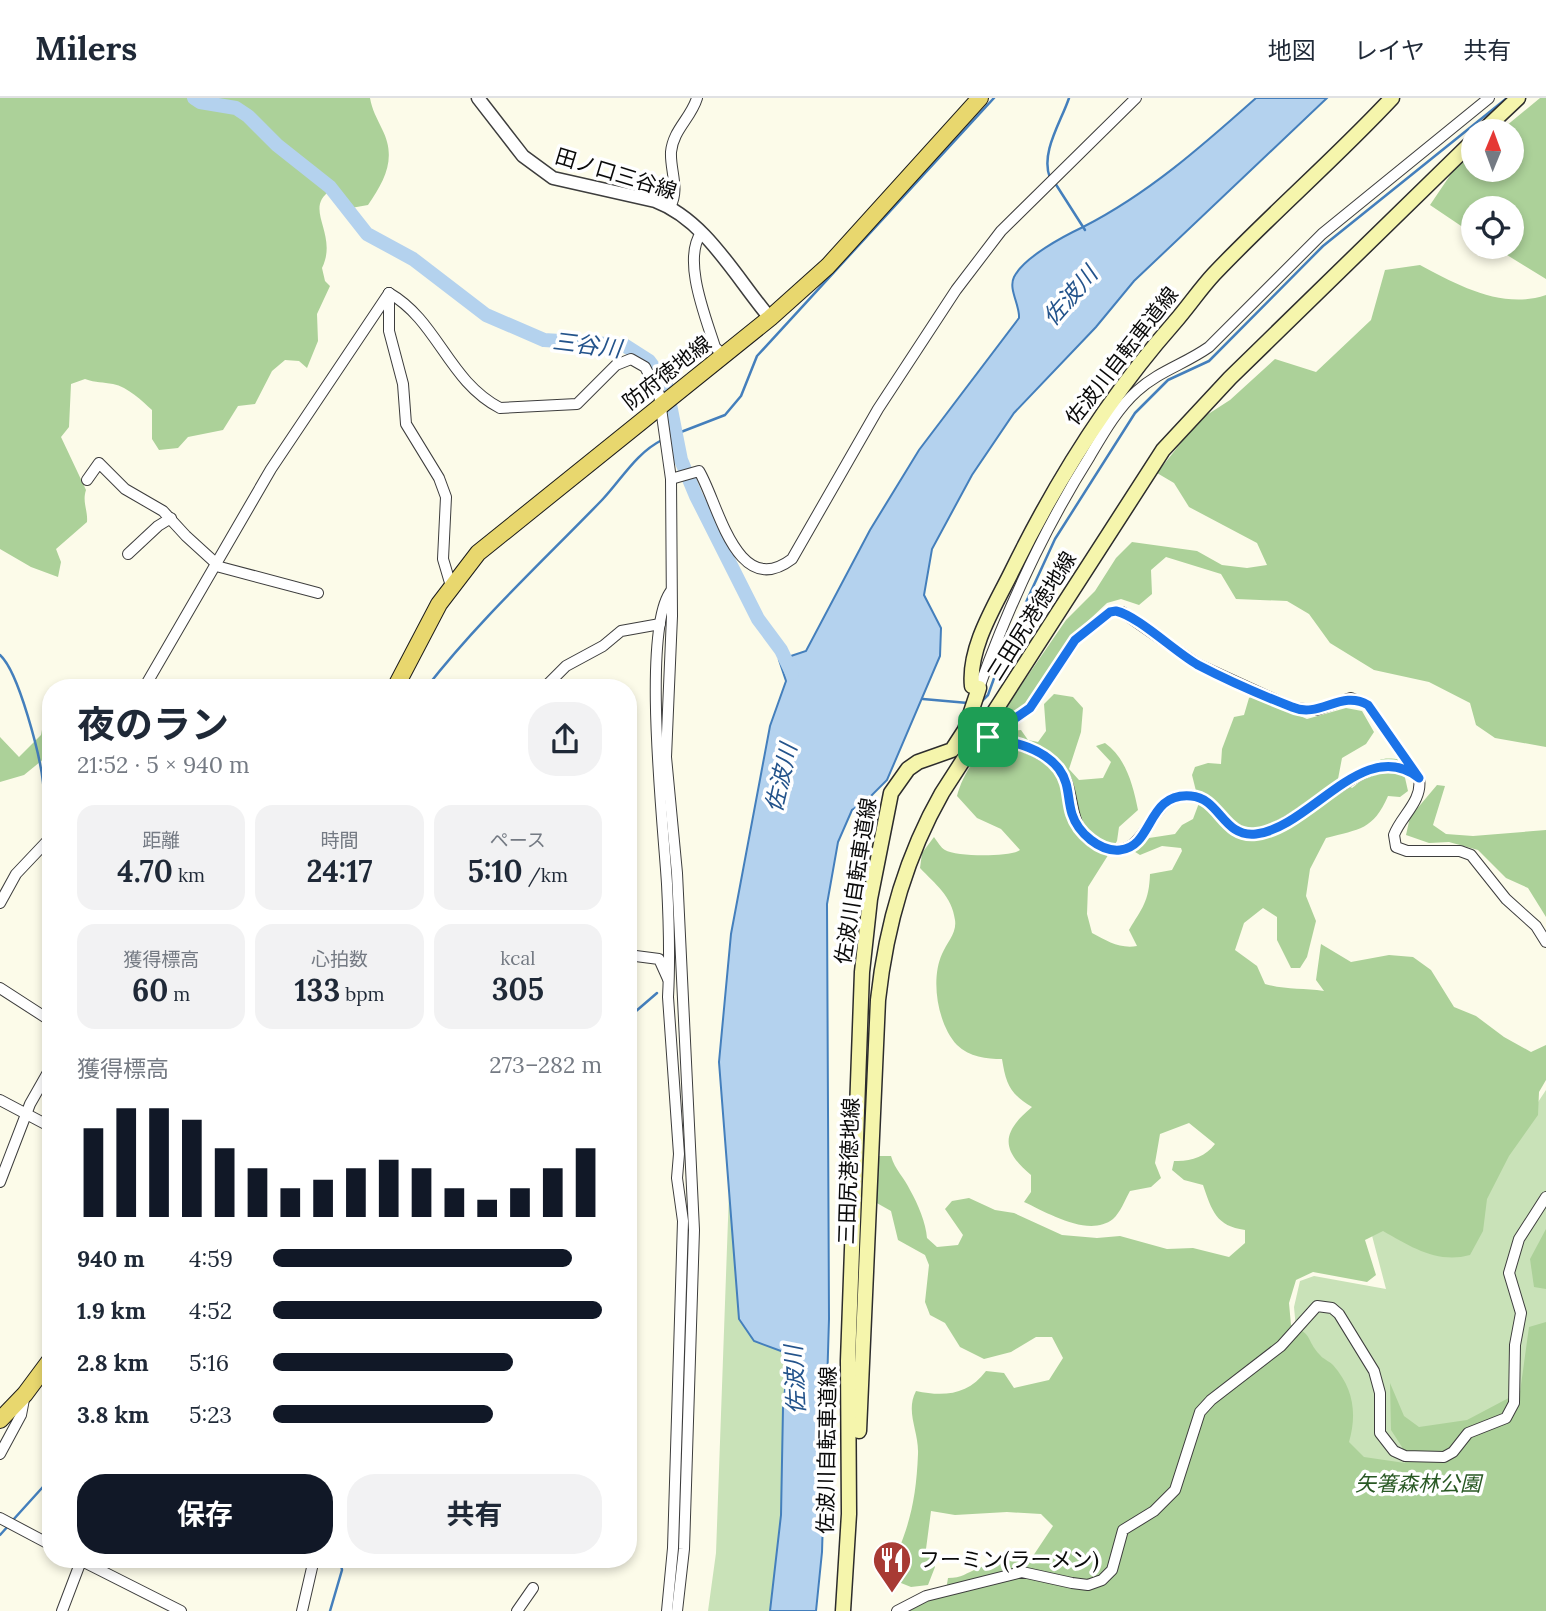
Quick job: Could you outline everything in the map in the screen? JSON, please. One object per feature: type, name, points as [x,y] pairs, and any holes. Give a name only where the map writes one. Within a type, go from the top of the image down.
[{"type":"main road","name":"防府徳地線","points":[[400,679],[451,586],[478,553],[770,318],[828,266],[980,98]]},
{"type":"main road","name":"佐波川自転車道線","points":[[843,1611],[849,1514],[848,1361],[863,1145],[863,972],[870,899],[891,793],[908,769],[918,762],[952,750],[970,715],[978,691],[972,685],[973,668],[978,647],[996,603],[1054,488],[1110,400],[1148,350],[1213,275],[1392,98]]},
{"type":"main road","points":[[1496,119],[1518,98]]},
{"type":"main road","name":"三田尻港徳地線","points":[[850,1611],[863,1145],[888,929],[913,849],[942,793],[986,732],[1163,450],[1230,378],[1461,153]]},
{"type":"main road","points":[[0,1420],[42,1371]]},
{"type":"street","name":"田ノ口三谷線","points":[[478,98],[523,156],[553,178],[670,207],[701,233],[770,318]]},
{"type":"street","points":[[670,207],[675,200],[671,156],[673,140],[698,98]]},
{"type":"street","points":[[676,478],[699,471],[731,540],[747,563],[771,568],[792,559],[878,410],[956,290],[1001,231],[1136,98]]},
{"type":"street","points":[[978,691],[1000,628],[1062,501],[1108,426],[1134,393],[1161,371],[1193,358],[1209,347],[1322,234],[1489,98]]},
{"type":"street","points":[[701,233],[694,250],[695,275],[715,347],[723,355]]},
{"type":"street","points":[[389,293],[422,321],[459,376],[500,408],[577,404],[621,360],[631,359],[645,367],[667,399],[676,478],[666,757],[677,873],[694,1230],[684,1549],[677,1611]]},
{"type":"street","points":[[149,679],[271,469],[348,358],[389,293]]},
{"type":"street","points":[[389,293],[390,331],[403,384],[406,424],[443,486],[446,497],[443,559],[451,586]]},
{"type":"street","points":[[87,480],[99,463],[125,489],[171,518],[216,563],[318,593]]},
{"type":"street","points":[[128,554],[158,526],[171,518]]},
{"type":"street","points":[[667,1611],[673,1548],[683,1221],[677,1178],[679,1154],[667,883],[656,740],[660,624],[665,600],[672,590]]},
{"type":"street","points":[[986,732],[1030,708],[1075,640],[1110,612],[1116,611],[1197,664],[1293,708],[1316,710],[1341,700],[1360,700],[1368,705],[1419,778],[1415,800],[1394,835],[1396,848],[1407,851],[1460,851],[1471,855],[1506,899],[1536,926],[1546,942]]},
{"type":"street","points":[[553,679],[566,666],[603,646],[621,631],[660,624]]},
{"type":"street","points":[[970,715],[986,732],[1023,744],[1057,767],[1067,782],[1071,813],[1080,829],[1105,848],[1121,850],[1140,839],[1161,804],[1179,796],[1195,796],[1209,802],[1231,829],[1242,834],[1257,834],[1291,821],[1355,777],[1383,766],[1406,768],[1419,778]]},
{"type":"street","points":[[0,903],[16,874],[42,847]]},
{"type":"street","points":[[637,956],[659,959],[670,985],[680,1027],[683,1027]]},
{"type":"street","points":[[0,988],[42,1015]]},
{"type":"street","points":[[0,1182],[42,1085]]},
{"type":"street","points":[[0,1100],[42,1122]]},
{"type":"street","points":[[681,1201],[687,1168],[691,1164]]},
{"type":"street","points":[[897,1611],[926,1596],[1022,1572],[1088,1585],[1102,1580],[1112,1570],[1123,1530],[1154,1511],[1175,1490],[1200,1412],[1211,1400],[1281,1346],[1317,1306],[1332,1308],[1339,1314],[1374,1371],[1380,1393],[1380,1433],[1394,1451],[1405,1456],[1444,1457],[1453,1452],[1468,1433],[1506,1418],[1514,1403],[1515,1345],[1521,1314],[1509,1273],[1519,1239],[1546,1197]]},
{"type":"street","points":[[848,1361],[858,1389],[850,1414]]},
{"type":"street","points":[[0,1454],[21,1415],[25,1394]]},
{"type":"street","points":[[0,1518],[42,1540]]},
{"type":"street","points":[[62,1611],[77,1568]]},
{"type":"street","points":[[96,1568],[181,1611]]},
{"type":"street","points":[[302,1611],[312,1568]]},
{"type":"street","points":[[517,1611],[533,1588]]},
{"type":"green space","points":[[0,98],[370,98],[389,150],[384,178],[368,205],[351,208],[341,195],[331,190],[323,197],[320,214],[325,233],[326,255],[322,268],[325,281],[330,286],[317,314],[318,341],[307,368],[299,361],[285,360],[272,371],[255,404],[238,406],[223,430],[188,437],[178,448],[159,450],[152,439],[152,410],[134,395],[109,383],[85,379],[71,384],[69,427],[61,437],[86,490],[87,522],[56,549],[61,562],[58,577],[31,567],[0,549]]},
{"type":"green space","points":[[1540,98],[1546,98],[1546,279],[1514,259],[1524,259],[1524,196],[1461,196],[1461,226],[1430,205],[1461,163],[1461,182],[1524,182],[1524,119],[1515,119]]},
{"type":"green space","points":[[1420,265],[1465,287],[1497,297],[1530,299],[1546,295],[1546,747],[1495,738],[1476,725],[1470,703],[1429,682],[1374,670],[1330,643],[1309,614],[1287,601],[1236,599],[1221,574],[1166,557],[1151,570],[1152,594],[1139,605],[1121,599],[1107,603],[1071,637],[1034,697],[1001,726],[998,719],[1066,620],[1095,591],[1116,558],[1132,542],[1197,551],[1222,565],[1247,568],[1267,565],[1257,543],[1189,507],[1174,483],[1157,473],[1199,420],[1230,400],[1275,359],[1316,372],[1371,320],[1385,270]]},
{"type":"green space","points":[[1054,694],[1073,697],[1083,708],[1081,732],[1069,769],[1079,780],[1103,778],[1111,762],[1096,746],[1105,743],[1123,764],[1134,791],[1138,810],[1119,827],[1117,841],[1088,887],[1087,914],[1092,933],[1119,945],[1137,946],[1129,930],[1146,898],[1150,874],[1172,870],[1182,851],[1181,848],[1162,846],[1140,855],[1132,850],[1149,838],[1175,834],[1182,825],[1193,819],[1199,803],[1192,775],[1195,767],[1208,763],[1221,764],[1222,749],[1234,717],[1244,715],[1249,698],[1253,696],[1307,719],[1346,708],[1362,711],[1374,732],[1366,744],[1342,758],[1338,779],[1352,788],[1372,765],[1382,759],[1401,760],[1408,791],[1400,797],[1388,796],[1371,822],[1326,838],[1310,869],[1306,896],[1316,921],[1307,957],[1300,968],[1291,968],[1277,940],[1277,917],[1263,908],[1244,923],[1235,950],[1257,966],[1265,984],[1324,991],[1316,980],[1321,944],[1351,962],[1389,955],[1413,957],[1431,970],[1454,1007],[1476,1016],[1504,1037],[1531,1052],[1546,1045],[1546,1080],[1539,1092],[1538,1115],[1509,1156],[1487,1199],[1483,1231],[1470,1255],[1436,1256],[1414,1248],[1383,1231],[1365,1240],[1376,1275],[1367,1282],[1313,1272],[1296,1280],[1289,1303],[1291,1325],[1307,1335],[1315,1350],[1333,1365],[1345,1383],[1353,1412],[1349,1442],[1364,1457],[1405,1463],[1402,1447],[1391,1430],[1390,1383],[1404,1416],[1419,1427],[1467,1420],[1520,1392],[1529,1327],[1546,1322],[1546,1611],[909,1611],[922,1602],[945,1596],[948,1578],[961,1576],[999,1561],[1033,1556],[1053,1526],[1041,1514],[1007,1512],[955,1515],[931,1511],[926,1549],[935,1567],[928,1585],[911,1587],[886,1577],[900,1546],[913,1503],[918,1446],[912,1406],[916,1391],[936,1394],[955,1392],[971,1385],[986,1371],[1004,1373],[1014,1388],[1049,1380],[1063,1358],[1052,1337],[1036,1337],[1011,1352],[984,1359],[960,1347],[945,1323],[930,1315],[925,1302],[929,1265],[925,1255],[898,1240],[891,1211],[875,1202],[877,1156],[891,1156],[919,1207],[927,1238],[937,1247],[958,1245],[963,1235],[945,1209],[952,1201],[969,1198],[995,1210],[1014,1213],[1062,1235],[1097,1238],[1120,1236],[1167,1249],[1193,1248],[1229,1257],[1245,1243],[1245,1230],[1221,1221],[1209,1202],[1203,1185],[1184,1180],[1172,1170],[1174,1161],[1197,1158],[1215,1144],[1189,1123],[1160,1134],[1155,1163],[1161,1178],[1151,1187],[1130,1191],[1116,1216],[1103,1224],[1092,1226],[1068,1222],[1024,1202],[1031,1192],[1031,1175],[1014,1157],[1009,1141],[1015,1125],[1032,1107],[1010,1088],[1002,1059],[967,1052],[957,1045],[945,1026],[936,989],[938,965],[955,929],[955,920],[947,897],[920,868],[922,853],[934,837],[944,849],[960,854],[995,855],[1020,850],[1001,829],[977,818],[957,796],[972,763],[999,737],[1021,730],[1028,740],[1038,742],[1046,731],[1044,704]]},
{"type":"green space","points":[[42,730],[42,760],[24,775],[0,782],[0,737],[19,757],[41,735]]},
{"type":"green space","points":[[1437,785],[1445,786],[1433,825],[1446,834],[1473,836],[1546,830],[1546,917],[1528,888],[1506,878],[1478,850],[1449,842],[1429,843],[1406,835],[1410,817]]},
{"type":"green space","name":"矢箸森林公園","points":[[1546,1090],[1546,1611],[1031,1611],[1298,1350],[1294,1307],[1300,1281],[1314,1276],[1386,1289],[1370,1228],[1515,1137]]},
{"type":"green space","points":[[729,1192],[739,1319],[754,1341],[789,1353],[783,1408],[781,1515],[770,1611],[708,1611],[716,1553]]},
{"type":"green space","points":[[1546,1229],[1546,1289],[1534,1287],[1530,1259]]},
{"type":"water","name":"佐波川","points":[[1256,98],[1327,98],[1134,281],[1096,327],[1014,413],[972,475],[932,549],[924,595],[941,628],[940,656],[887,780],[852,810],[838,842],[827,904],[829,1319],[822,1552],[816,1611],[770,1611],[781,1515],[783,1408],[789,1354],[754,1341],[739,1319],[719,1062],[731,934],[770,726],[786,681],[779,660],[806,651],[870,530],[919,450],[1019,318],[1012,287],[1019,269],[1045,248],[1130,200],[1195,151]]},
{"type":"waterway","name":"三谷川","points":[[194,98],[200,102],[236,108],[248,116],[277,145],[330,187],[367,234],[413,259],[486,315],[544,340],[624,345],[649,361],[666,384],[681,460],[696,496],[758,619],[781,650],[792,673]]},
{"type":"waterway","points":[[668,437],[725,415],[741,396],[757,356],[994,98]]},
{"type":"waterway","points":[[1050,178],[1050,148],[1069,98]]},
{"type":"waterway","points":[[981,702],[988,695],[1005,648],[1055,539],[1135,413],[1168,380],[1209,361],[1323,246],[1507,98]]},
{"type":"waterway","points":[[1055,183],[1085,230]]},
{"type":"waterway","points":[[433,679],[489,615],[602,500],[637,459],[662,440]]},
{"type":"waterway","points":[[0,655],[7,664],[21,696],[42,776]]},
{"type":"waterway","points":[[923,699],[968,703]]},
{"type":"waterway","points":[[637,1010],[657,993]]},
{"type":"waterway","points":[[13,1520],[42,1488]]},
{"type":"waterway","points":[[0,1535],[9,1525]]},
{"type":"waterway","points":[[330,1611],[342,1568]]},
{"type":"place","name":"フーミン(ラーメン)","points":[[892,1594]]},
{"type":"route","points":[[1116,611],[1122,612],[1197,664],[1293,708],[1316,710],[1341,700],[1360,700],[1368,705],[1419,778],[1406,768],[1396,765],[1383,766],[1355,777],[1291,821],[1257,834],[1242,834],[1231,829],[1209,802],[1195,796],[1179,796],[1161,804],[1140,839],[1121,850],[1105,848],[1089,839],[1080,829],[1071,813],[1067,782],[1057,767],[1023,744],[988,737],[1030,708],[1075,640],[1110,612],[1116,611]]}]
